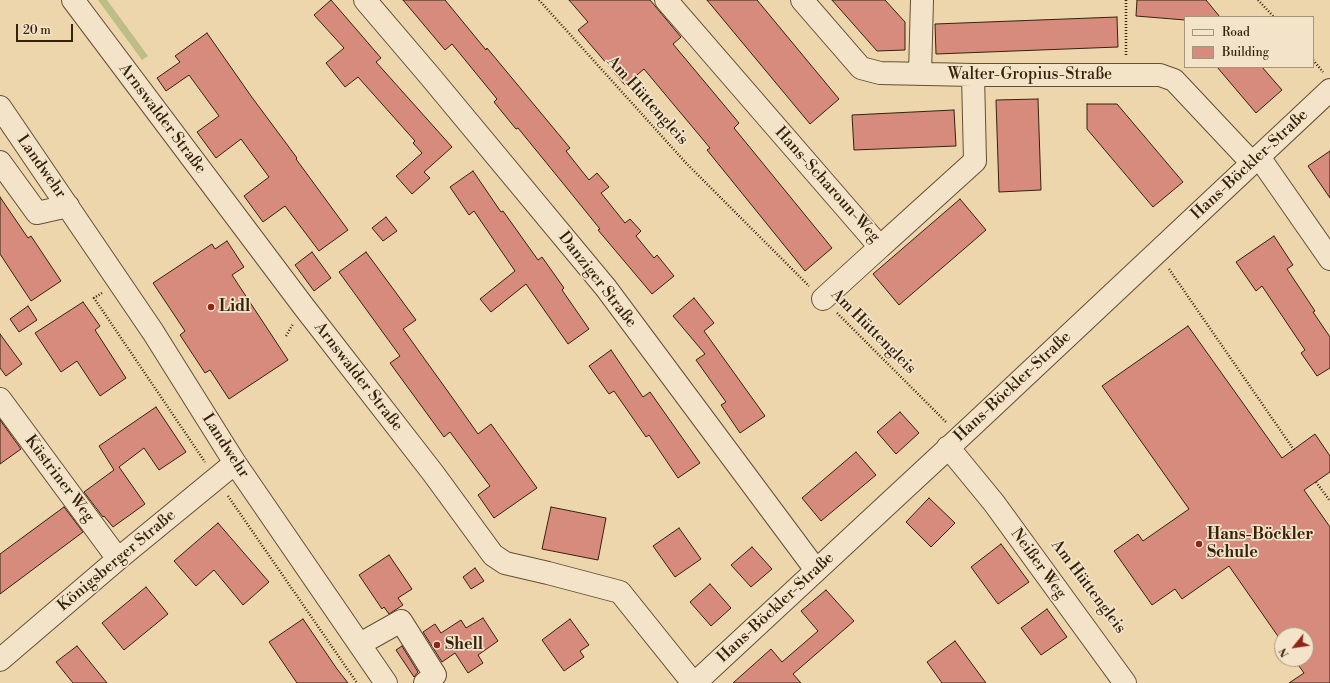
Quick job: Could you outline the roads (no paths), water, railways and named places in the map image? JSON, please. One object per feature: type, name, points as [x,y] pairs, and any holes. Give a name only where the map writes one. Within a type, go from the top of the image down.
[{"type":"street","name":"Arnswalder Straße","points":[[73,0],[308,313],[433,473],[493,555],[505,563],[620,592],[694,683]]},
{"type":"street","name":"Danziger Straße","points":[[365,0],[606,288],[816,570]]},
{"type":"street","name":"Hans-Scharoun-Weg","points":[[666,0],[880,247],[975,161],[973,75]]},
{"type":"street","name":"Walter-Gropius-Straße","points":[[802,0],[861,68],[880,73],[973,75],[1126,74],[1160,75],[1174,80],[1255,160],[1330,259]]},
{"type":"street","points":[[920,74],[922,0]]},
{"type":"street","name":"Hans-Böckler-Straße","points":[[694,683],[973,425],[1330,90]]},
{"type":"street","name":"Landwehr","points":[[0,107],[153,332],[235,463],[386,683]]},
{"type":"street","name":"Landwehr","points":[[0,162],[37,213],[68,206]]},
{"type":"street","points":[[823,299],[880,247]]},
{"type":"street","name":"Küstriner Weg","points":[[0,399],[118,559]]},
{"type":"street","name":"Neißer Weg","points":[[948,448],[994,503],[1125,683]]},
{"type":"street","name":"Königsberger Straße","points":[[0,660],[118,559],[235,463]]},
{"type":"street","points":[[360,644],[401,621],[435,675],[425,683]]},
{"type":"place","name":"Lidl","points":[[211,307]]},
{"type":"place","name":"Hans-Böckler Schule","points":[[1199,544]]},
{"type":"place","name":"Shell","points":[[437,645]]}]
